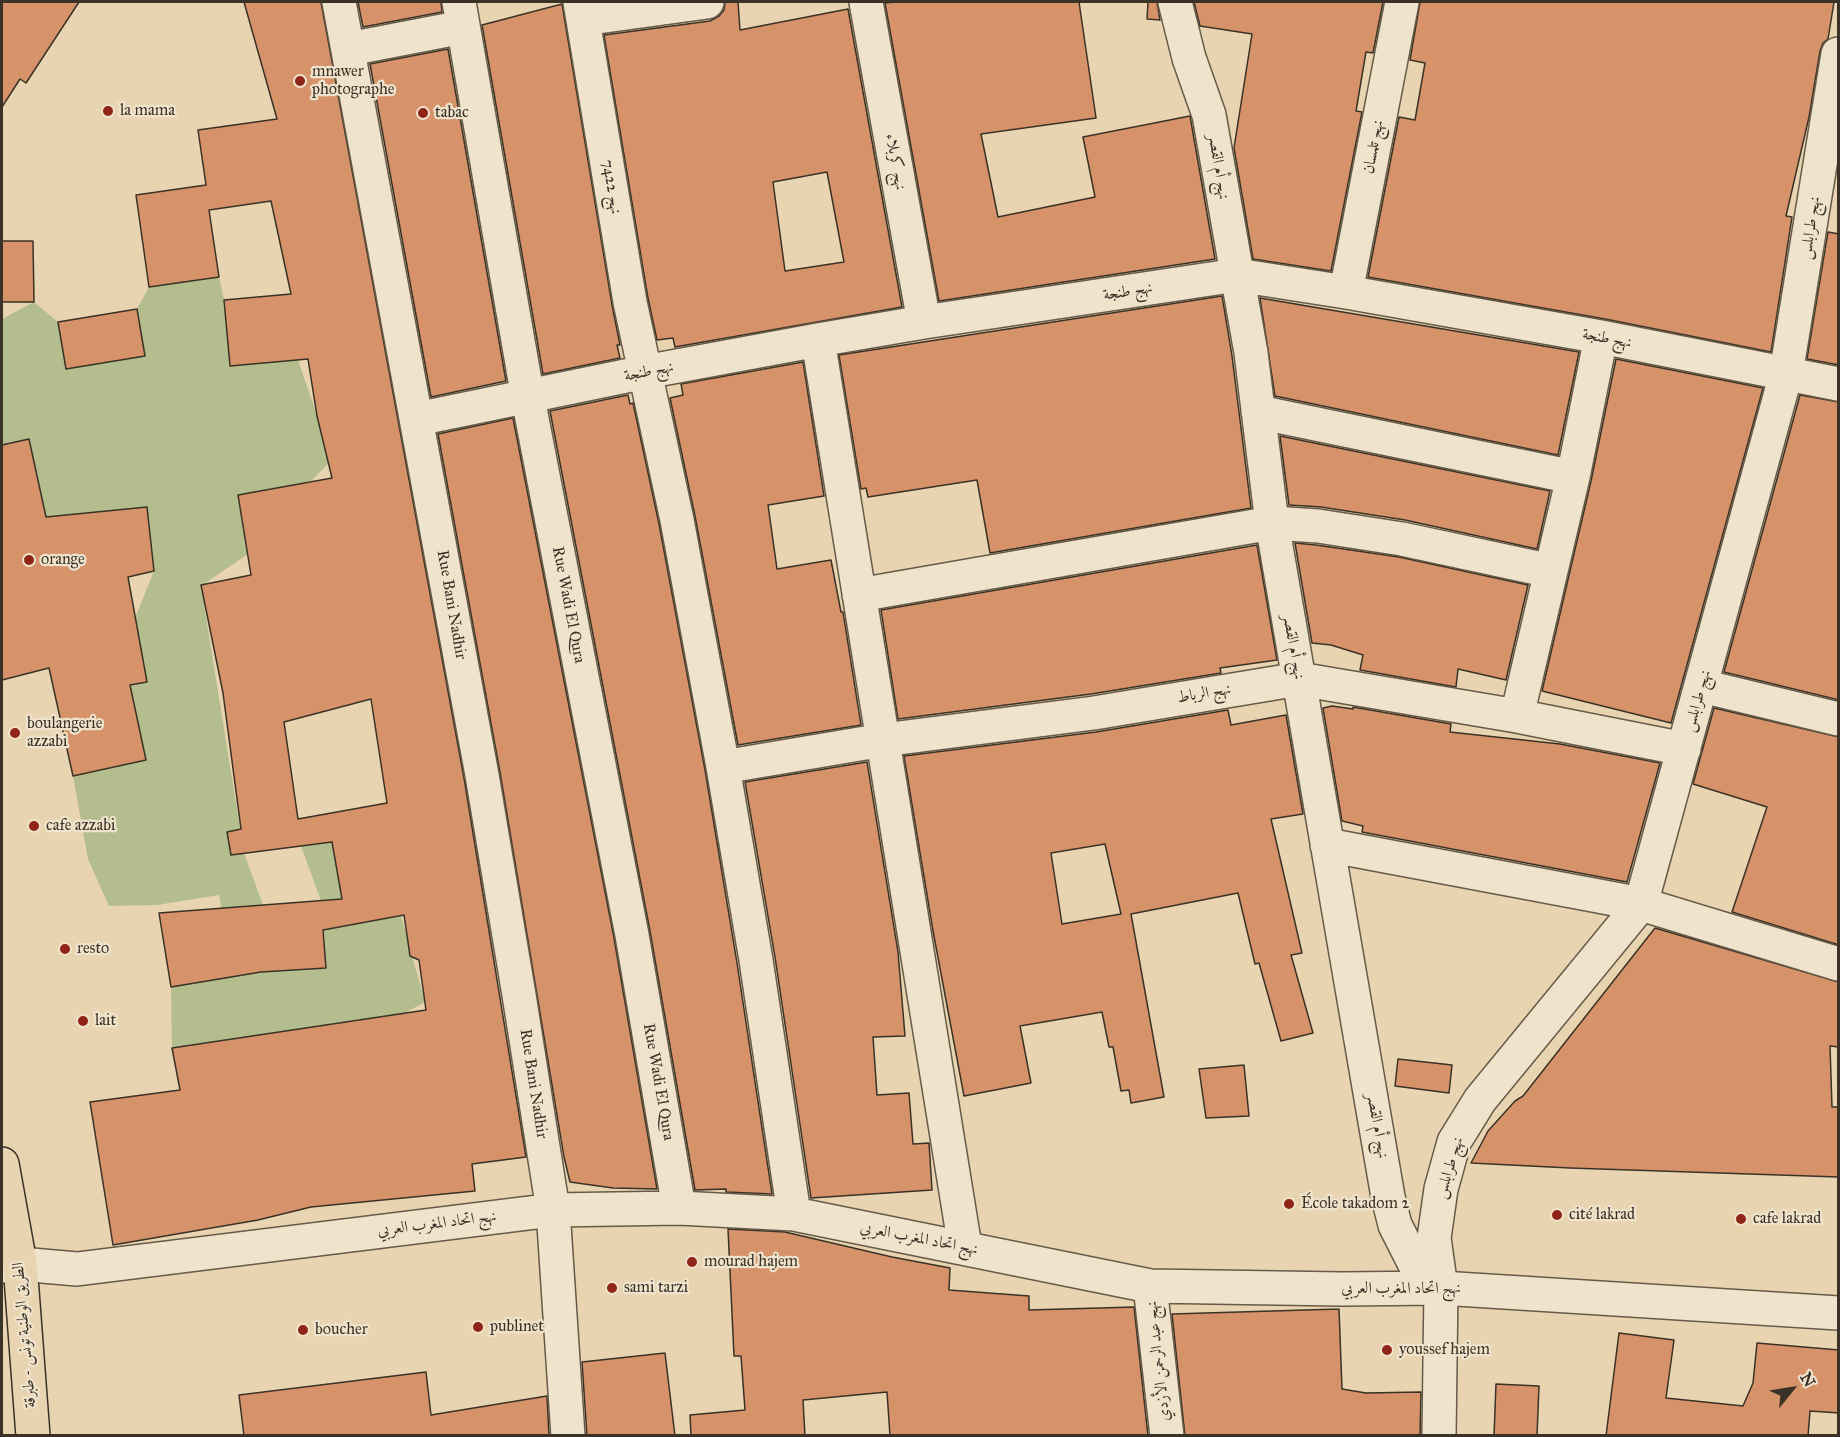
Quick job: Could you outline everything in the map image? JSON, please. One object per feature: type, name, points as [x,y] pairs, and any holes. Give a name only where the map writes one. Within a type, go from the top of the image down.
[{"type":"main road","name":"الطريق الوطنية تونس - طبرقة","points":[[2,1164],[10,1265],[33,1436]]},
{"type":"street","name":"Rue Bani Nadhir","points":[[339,2],[482,775],[519,994],[553,1210],[568,1436]]},
{"type":"street","points":[[582,10],[707,2]]},
{"type":"street","name":"نهج كربلاء","points":[[867,2],[924,322]]},
{"type":"street","name":"نهج أم القصر","points":[[1176,2],[1189,58],[1209,115],[1251,353],[1272,523],[1388,1197],[1395,1225],[1434,1288]]},
{"type":"street","name":"نهج تلمسان","points":[[1346,292],[1402,2]]},
{"type":"street","name":"نهج 7422","points":[[582,10],[630,302],[677,520],[723,767],[756,960],[794,1214]]},
{"type":"street","points":[[349,49],[461,14]]},
{"type":"street","name":"Rue Wadi El Qura","points":[[461,14],[528,398],[633,935],[679,1208]]},
{"type":"street","name":"نهج طرابلس","points":[[1439,1436],[1434,1238],[1441,1189],[1455,1142],[1480,1100],[1641,904],[1786,374],[1827,206],[1839,54]]},
{"type":"street","name":"نهج طنجة","points":[[417,419],[528,398],[645,372],[818,340],[1237,275],[1601,337],[1839,384]]},
{"type":"street","points":[[1517,716],[1573,477],[1601,337]]},
{"type":"street","points":[[818,340],[965,1247]]},
{"type":"street","points":[[1258,412],[1573,477]]},
{"type":"street","points":[[859,595],[1272,523],[1318,526],[1402,539],[1551,571]]},
{"type":"street","name":"نهج الرباط","points":[[723,767],[883,740],[1094,713],[1299,679],[1517,716],[1684,749]]},
{"type":"street","points":[[1702,686],[1839,719]]},
{"type":"street","points":[[1327,845],[1641,904],[1839,964]]},
{"type":"street","name":"نهج اتحاد المغرب العربي","points":[[10,1265],[77,1269],[553,1210],[679,1208],[794,1214],[1150,1286],[1434,1288],[1839,1313]]},
{"type":"street","name":"نهج عبد الرحمن الأزدي","points":[[1150,1286],[1167,1436]]},
{"type":"green space","points":[[219,277],[224,300],[230,366],[298,360],[317,415],[328,464],[311,481],[238,495],[248,554],[201,586],[244,853],[263,905],[326,967],[321,901],[301,846],[327,814],[347,925],[401,916],[425,1002],[405,1013],[172,1048],[171,987],[234,976],[219,895],[157,905],[109,906],[88,859],[73,776],[146,760],[130,685],[147,681],[135,618],[154,571],[147,507],[46,517],[29,439],[2,445],[2,319],[34,302],[58,322],[66,369],[145,356],[137,309],[149,287]]},
{"type":"building","points":[[2,2],[79,2],[26,83],[20,79],[2,107]]},
{"type":"building","points":[[244,2],[321,2],[464,778],[526,1157],[472,1164],[475,1191],[311,1207],[258,1220],[113,1245],[90,1102],[180,1090],[172,1048],[426,1010],[419,960],[410,956],[404,915],[323,930],[326,968],[261,972],[171,987],[159,913],[342,899],[332,842],[231,855],[227,832],[241,829],[223,693],[201,585],[251,575],[238,495],[332,478],[317,416],[308,359],[230,366],[224,300],[291,294],[271,201],[209,210],[219,277],[149,287],[136,195],[206,185],[198,130],[277,119]],"holes":[[[371,699],[387,803],[298,819],[284,722]]]},
{"type":"building","points":[[358,2],[441,2],[442,12],[363,27]]},
{"type":"building","points":[[725,2],[738,2],[740,30],[848,9],[902,307],[675,347],[673,338],[657,340],[604,35],[710,21],[724,10]],"holes":[[[827,172],[844,262],[785,271],[773,182]]]},
{"type":"building","points":[[1079,2],[1096,118],[981,134],[998,217],[1095,197],[1083,137],[1190,116],[1215,259],[939,301],[885,3]]},
{"type":"building","points":[[1148,2],[1157,2],[1160,20],[1147,19]]},
{"type":"building","points":[[1194,2],[1383,2],[1373,53],[1366,52],[1356,111],[1362,112],[1331,271],[1253,259],[1234,148],[1252,34],[1200,26]]},
{"type":"building","points":[[1420,2],[1834,2],[1828,39],[1823,43],[1820,51],[1809,117],[1786,216],[1792,217],[1771,352],[1605,319],[1368,277],[1399,117],[1415,120],[1425,63],[1410,60]]},
{"type":"building","points":[[562,4],[620,345],[617,345],[620,358],[543,374],[482,25]]},
{"type":"building","points":[[448,49],[506,381],[431,397],[370,64]]},
{"type":"building","points":[[1828,232],[1839,234],[1839,365],[1807,359]]},
{"type":"building","points":[[2,241],[33,241],[34,302],[2,302]]},
{"type":"building","points":[[1222,296],[1251,508],[990,553],[977,480],[868,497],[866,488],[861,489],[839,355]]},
{"type":"building","points":[[1260,298],[1579,352],[1558,455],[1275,396]]},
{"type":"building","points":[[137,309],[145,356],[66,369],[58,322]]},
{"type":"building","points":[[1616,359],[1763,388],[1671,723],[1542,691],[1591,481]]},
{"type":"building","points":[[803,362],[824,496],[768,505],[777,569],[831,560],[841,612],[843,612],[861,725],[738,745],[695,516],[670,398],[683,395],[681,384]]},
{"type":"building","points":[[628,395],[630,404],[633,403],[659,524],[705,770],[772,1194],[726,1192],[726,1189],[695,1190],[650,931],[550,411]]},
{"type":"building","points":[[1800,395],[1839,402],[1839,700],[1724,672]]},
{"type":"building","points":[[513,418],[614,938],[657,1189],[613,1188],[570,1182],[564,1157],[500,772],[438,434]]},
{"type":"building","points":[[1280,436],[1550,491],[1537,549],[1405,520],[1321,507],[1289,505]]},
{"type":"building","points":[[29,439],[46,517],[147,507],[154,571],[128,577],[147,682],[130,685],[146,760],[73,776],[49,668],[2,680],[2,445]]},
{"type":"building","points":[[1295,543],[1399,557],[1528,585],[1506,680],[1458,669],[1456,687],[1360,670],[1363,655],[1331,645],[1312,643]]},
{"type":"building","points":[[1257,545],[1277,660],[1220,668],[1221,673],[1091,694],[898,719],[881,610]]},
{"type":"building","points":[[1332,706],[1353,709],[1353,707],[1451,724],[1450,732],[1560,744],[1660,763],[1627,882],[1362,832],[1363,826],[1342,821],[1323,708]]},
{"type":"building","points":[[1714,708],[1839,737],[1839,945],[1732,912],[1767,807],[1693,784]]},
{"type":"building","points":[[1228,710],[1231,725],[1286,715],[1303,814],[1271,819],[1302,953],[1291,955],[1313,1033],[1281,1041],[1259,963],[1255,964],[1238,893],[1131,914],[1164,1097],[1131,1103],[1129,1090],[1121,1091],[1113,1047],[1109,1047],[1102,1012],[1020,1026],[1031,1083],[964,1096],[933,931],[904,756],[1096,732]],"holes":[[[1105,844],[1121,914],[1062,924],[1051,853]]]},
{"type":"building","points":[[867,762],[898,952],[905,1036],[873,1037],[877,1095],[909,1093],[913,1144],[929,1143],[932,1190],[811,1198],[775,957],[745,782]]},
{"type":"building","points":[[1655,928],[1839,982],[1839,1047],[1830,1046],[1832,1107],[1839,1107],[1839,1177],[1471,1163],[1488,1131],[1515,1101],[1523,1096]]},
{"type":"building","points":[[1398,1059],[1452,1065],[1449,1093],[1395,1086]]},
{"type":"building","points":[[1244,1065],[1249,1116],[1206,1118],[1199,1069]]},
{"type":"building","points":[[728,1229],[785,1232],[950,1268],[949,1290],[1029,1296],[1029,1310],[1134,1307],[1148,1436],[890,1436],[887,1392],[803,1400],[805,1436],[691,1436],[690,1415],[745,1410],[741,1356],[734,1356]]},
{"type":"building","points":[[1339,1309],[1342,1389],[1366,1393],[1421,1392],[1420,1436],[1185,1436],[1172,1314]]},
{"type":"building","points":[[1619,1333],[1674,1340],[1666,1398],[1743,1406],[1753,1383],[1757,1343],[1839,1350],[1839,1413],[1810,1411],[1808,1436],[1606,1436]]},
{"type":"building","points":[[665,1353],[675,1436],[587,1436],[582,1362]]},
{"type":"building","points":[[426,1372],[431,1415],[547,1396],[549,1436],[244,1436],[239,1395]]},
{"type":"building","points":[[1496,1384],[1539,1386],[1537,1436],[1494,1436]]},
{"type":"place","name":"mnawer photographe","points":[[300,81]]},
{"type":"place","name":"la mama","points":[[108,111]]},
{"type":"place","name":"tabac","points":[[423,113]]},
{"type":"place","name":"orange","points":[[29,560]]},
{"type":"place","name":"boulangerie azzabi","points":[[15,733]]},
{"type":"place","name":"cafe azzabi","points":[[34,826]]},
{"type":"place","name":"resto","points":[[65,949]]},
{"type":"place","name":"lait","points":[[83,1021]]},
{"type":"place","name":"École takadom 2","points":[[1289,1204]]},
{"type":"place","name":"cité lakrad","points":[[1557,1215]]},
{"type":"place","name":"cafe lakrad","points":[[1741,1219]]},
{"type":"place","name":"mourad hajem","points":[[692,1262]]},
{"type":"place","name":"sami tarzi","points":[[612,1288]]},
{"type":"place","name":"publinet","points":[[478,1327]]},
{"type":"place","name":"boucher","points":[[303,1330]]},
{"type":"place","name":"youssef hajem","points":[[1387,1350]]}]
